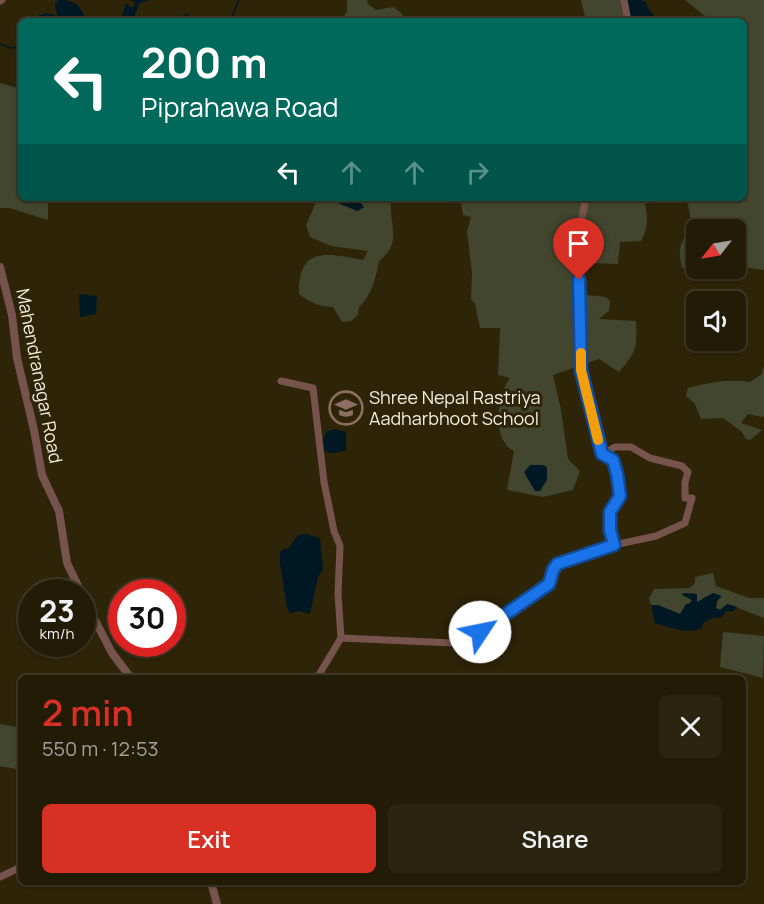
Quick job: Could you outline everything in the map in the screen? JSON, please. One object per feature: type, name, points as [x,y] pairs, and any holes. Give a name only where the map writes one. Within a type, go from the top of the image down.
[{"type":"street","points":[[624,0],[627,18]]},
{"type":"street","points":[[584,201],[578,235],[581,370],[602,454],[613,460],[617,474],[620,496],[610,512],[610,530],[614,545]]},
{"type":"street","name":"Mahendranagar Road","points":[[0,267],[12,315],[17,358],[42,475],[59,511],[67,563],[75,579]]},
{"type":"street","points":[[281,381],[313,388],[324,482],[334,531],[340,546],[338,594],[341,638],[319,675]]},
{"type":"street","points":[[341,638],[453,643],[468,639],[549,584],[557,564],[614,545],[656,536],[685,523],[692,498],[685,498],[685,482],[688,472],[682,466],[650,458],[631,447],[615,447],[602,454]]},
{"type":"street","name":"Mahendranagar Road","points":[[96,622],[112,653],[129,675]]},
{"type":"street","points":[[0,877],[18,868]]},
{"type":"street","points":[[212,885],[217,904]]},
{"type":"green space","points":[[347,0],[367,0],[368,4],[376,10],[393,7],[405,18],[342,18],[347,12]]},
{"type":"green space","points":[[581,0],[624,0],[627,18],[585,18]]},
{"type":"green space","points":[[685,0],[764,0],[764,270],[746,268],[746,219],[690,219],[687,201],[747,201],[747,18],[707,18]]},
{"type":"green space","points":[[0,83],[18,88],[18,201],[48,201],[48,220],[9,208],[0,208]]},
{"type":"green space","points":[[317,201],[333,201],[358,211],[361,201],[391,201],[393,239],[391,247],[379,261],[370,291],[359,307],[358,315],[351,321],[342,322],[333,307],[315,304],[299,294],[300,278],[303,267],[317,256],[363,260],[368,251],[331,246],[310,237],[306,225]]},
{"type":"green space","points":[[462,201],[652,201],[645,204],[647,223],[641,241],[620,242],[618,264],[585,263],[586,295],[606,297],[610,301],[609,311],[599,319],[636,321],[633,354],[619,372],[599,359],[553,375],[568,459],[580,471],[573,490],[543,497],[507,490],[514,451],[502,438],[499,428],[499,405],[505,385],[510,378],[498,375],[500,328],[480,328],[475,304],[471,299],[472,273],[467,231],[471,217],[463,215]]},
{"type":"green space","points":[[686,235],[686,269],[682,267],[680,259],[681,247]]},
{"type":"green space","points":[[764,366],[764,416],[748,414],[741,423],[762,430],[750,440],[723,418],[701,419],[695,404],[686,396],[688,388],[704,384],[726,381],[750,382],[762,374]]},
{"type":"green space","points":[[713,573],[716,586],[749,598],[764,598],[764,618],[728,604],[720,610],[716,608],[717,601],[706,596],[700,602],[696,602],[697,594],[682,595],[692,600],[680,614],[658,605],[651,605],[649,598],[654,589],[690,588],[695,583],[695,577]]},
{"type":"green space","points":[[723,632],[764,636],[763,678],[720,667]]},
{"type":"green space","points":[[0,724],[18,727],[18,769],[0,766]]},
{"type":"water","points":[[59,0],[77,5],[84,18],[36,18],[44,14],[57,16],[55,3]]},
{"type":"water","points":[[130,0],[150,0],[140,3],[136,18],[121,18],[126,3],[134,7],[135,2]]},
{"type":"water","points":[[627,0],[646,2],[656,18],[630,18]]},
{"type":"water","points":[[333,201],[358,201],[364,207],[358,211]]},
{"type":"water","points":[[79,294],[97,296],[96,314],[80,317]]},
{"type":"water","points":[[336,429],[346,432],[346,451],[332,453],[324,451],[323,439],[327,431]]},
{"type":"water","points":[[530,465],[547,467],[547,480],[540,491],[535,491],[524,472]]},
{"type":"water","points":[[306,534],[320,538],[323,569],[318,577],[310,614],[299,611],[290,613],[287,608],[280,552],[288,549],[298,535]]},
{"type":"water","points":[[713,593],[722,596],[717,601],[716,608],[720,610],[727,604],[737,607],[734,611],[726,611],[722,617],[712,618],[703,623],[702,628],[696,630],[678,630],[655,623],[651,605],[658,605],[680,614],[686,604],[691,603],[692,600],[681,594],[697,594],[697,602]]},
{"type":"waterway","points":[[231,18],[239,0]]},
{"type":"waterway","points":[[182,18],[186,14],[192,18]]},
{"type":"waterway","points":[[0,44],[10,48],[18,47]]},
{"type":"slow traffic","points":[[581,353],[581,370],[598,440]]},
{"type":"place","name":"Shree Nepal Rastriya Aadharbhoot School","points":[[346,408]]},
{"type":"route","points":[[480,632],[549,584],[557,564],[614,545],[610,530],[610,512],[620,496],[613,460],[602,454],[581,370],[579,280]]}]
